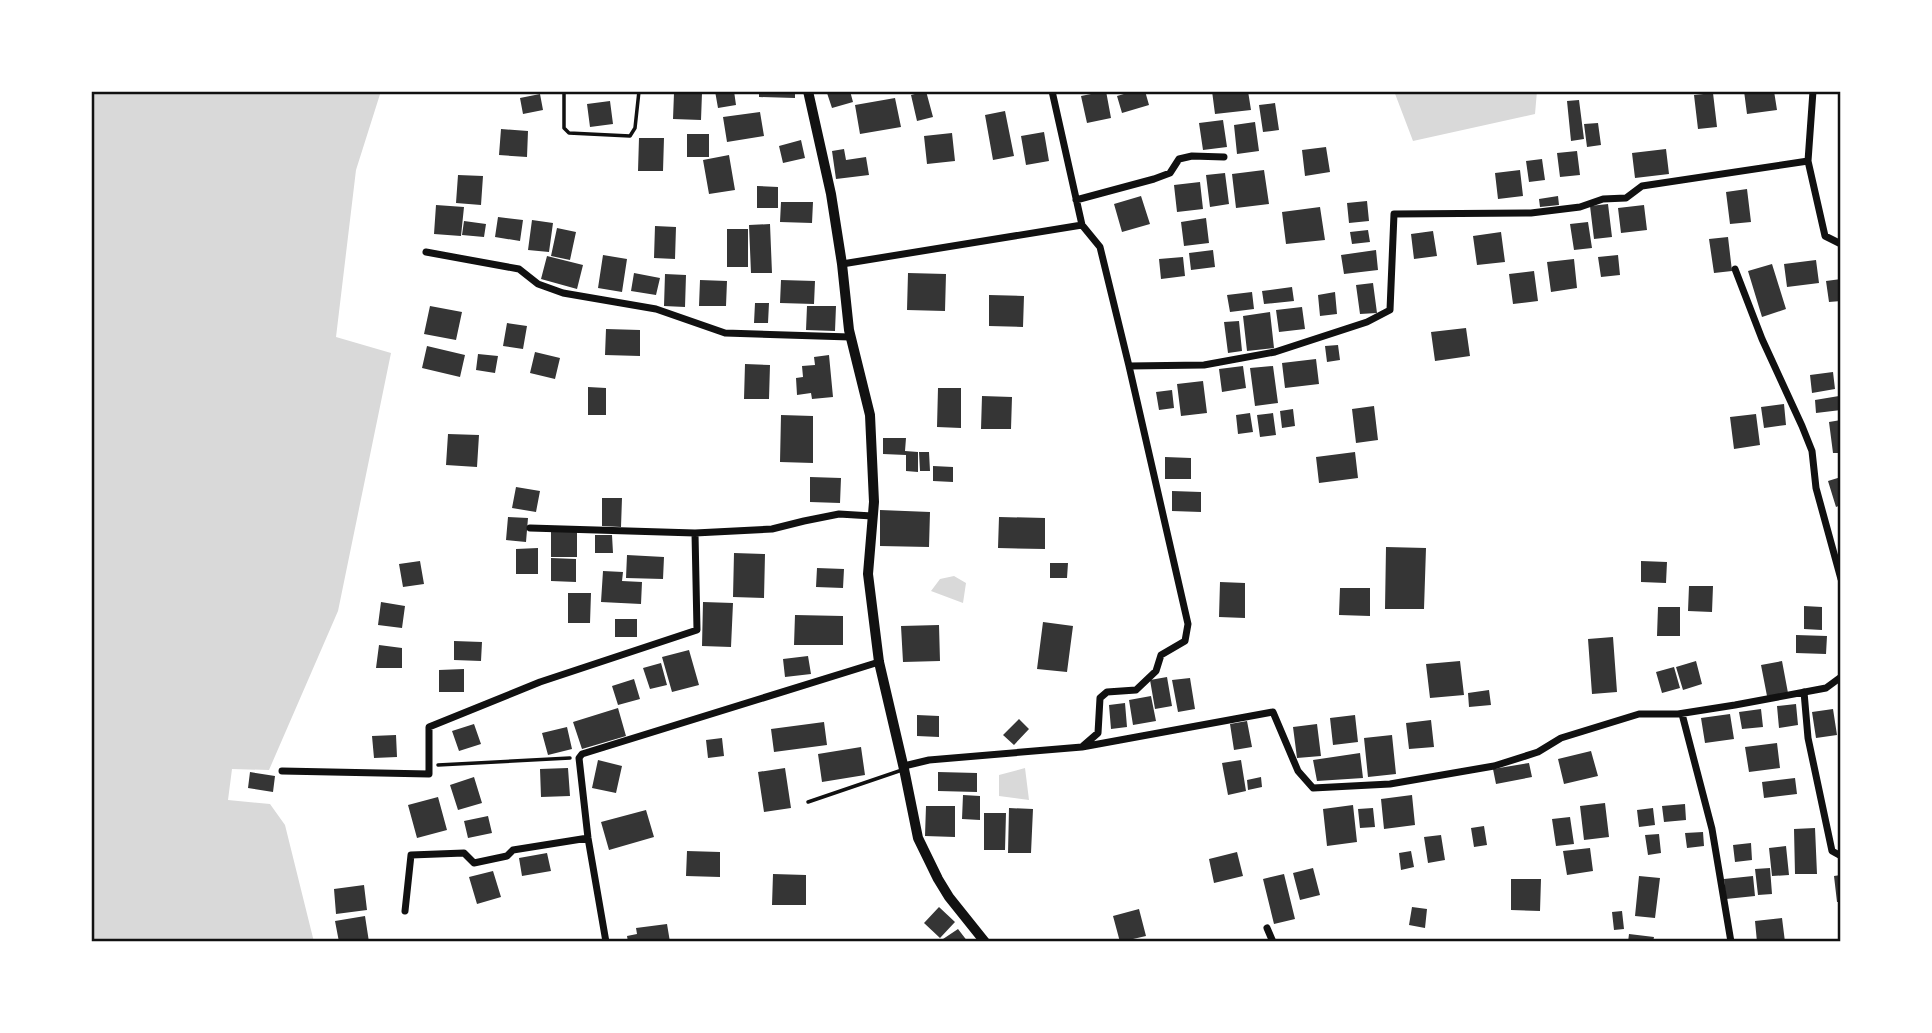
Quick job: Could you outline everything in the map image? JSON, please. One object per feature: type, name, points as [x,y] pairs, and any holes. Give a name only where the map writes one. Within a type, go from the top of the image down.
[{"type":"main road","points":[[808,91],[831,194],[850,337],[870,415],[874,502],[868,574],[878,662],[918,838],[949,897],[985,942]]},
{"type":"street","points":[[1052,91],[1082,225],[1100,247],[1188,624],[1185,641],[1161,655],[1156,671],[1136,690],[1107,692],[1100,698],[1098,733],[1082,747]]},
{"type":"street","points":[[1813,91],[1808,161],[1825,236],[1841,244]]},
{"type":"street","points":[[1076,200],[1170,173],[1179,159],[1192,156],[1224,157]]},
{"type":"street","points":[[1129,366],[1204,365],[1275,352],[1367,322],[1390,310],[1394,214],[1531,213],[1580,207],[1603,199],[1626,198],[1642,186],[1808,161]]},
{"type":"street","points":[[842,264],[1082,225]]},
{"type":"street","points":[[426,252],[519,269],[538,284],[563,293],[656,309],[725,333],[850,337]]},
{"type":"street","points":[[1735,269],[1762,339],[1812,451],[1815,488],[1841,579]]},
{"type":"street","points":[[530,528],[695,533],[772,529],[839,514],[872,516]]},
{"type":"street","points":[[282,771],[429,774],[429,727],[540,682],[697,630],[695,533]]},
{"type":"street","points":[[606,942],[588,838],[579,758],[582,754],[878,662]]},
{"type":"street","points":[[904,767],[929,760],[1082,747],[1273,712],[1298,771],[1312,788],[1390,784],[1494,766],[1538,752],[1561,738],[1639,714],[1682,714],[1826,688],[1841,677]]},
{"type":"street","points":[[1804,692],[1808,738],[1832,851],[1841,856]]},
{"type":"street","points":[[1682,714],[1712,829],[1731,942]]},
{"type":"street","points":[[405,911],[411,855],[464,853],[474,863],[507,856],[513,850],[588,838]]},
{"type":"street","points":[[1267,928],[1273,942]]},
{"type":"lane","points":[[808,802],[904,767]]},
{"type":"path","points":[[564,91],[564,128],[569,133],[630,136],[635,128],[639,91]]},
{"type":"path","points":[[429,765],[579,758]]},
{"type":"shaded area","points":[[91,91],[381,91],[356,170],[336,337],[391,353],[338,611],[269,770],[232,769],[228,800],[270,804],[285,825],[314,942],[91,942]]},
{"type":"shaded area","points":[[1394,91],[1537,91],[1535,114],[1413,141]]},
{"type":"shaded area","points":[[954,576],[966,583],[963,603],[931,591],[940,579]]},
{"type":"shaded area","points":[[1025,768],[1029,800],[999,796],[999,775]]},
{"type":"building","points":[[715,91],[734,91],[736,105],[718,108]]},
{"type":"building","points":[[759,91],[795,91],[795,98],[759,97]]},
{"type":"building","points":[[850,91],[853,102],[832,108],[827,93]]},
{"type":"building","points":[[926,91],[933,117],[917,121],[911,95]]},
{"type":"building","points":[[1106,91],[1111,118],[1087,123],[1081,96]]},
{"type":"building","points":[[1145,91],[1149,105],[1122,113],[1117,96]]},
{"type":"building","points":[[1212,91],[1248,91],[1251,110],[1215,114]]},
{"type":"building","points":[[1744,91],[1774,91],[1777,110],[1747,114]]},
{"type":"building","points":[[674,93],[702,93],[701,120],[673,119]]},
{"type":"building","points":[[1713,93],[1717,127],[1698,129],[1694,95]]},
{"type":"building","points":[[540,94],[543,110],[523,114],[520,98]]},
{"type":"building","points":[[895,98],[901,127],[860,134],[855,105]]},
{"type":"building","points":[[1579,100],[1584,139],[1571,141],[1567,101]]},
{"type":"building","points":[[610,101],[613,124],[590,127],[587,104]]},
{"type":"building","points":[[1275,103],[1279,130],[1263,132],[1259,105]]},
{"type":"building","points":[[1005,111],[1014,156],[993,160],[985,115]]},
{"type":"building","points":[[760,112],[764,136],[727,142],[723,117]]},
{"type":"building","points":[[1223,120],[1227,147],[1203,150],[1199,123]]},
{"type":"building","points":[[1255,122],[1259,151],[1237,154],[1234,125]]},
{"type":"building","points":[[1598,123],[1601,145],[1587,147],[1584,124]]},
{"type":"building","points":[[501,129],[528,131],[527,157],[499,155]]},
{"type":"building","points":[[1044,132],[1049,161],[1026,165],[1021,136]]},
{"type":"building","points":[[952,133],[955,161],[927,164],[924,136]]},
{"type":"building","points":[[687,134],[709,134],[709,157],[687,157]]},
{"type":"building","points":[[639,138],[664,138],[663,171],[638,171]]},
{"type":"building","points":[[801,140],[805,158],[783,163],[779,146]]},
{"type":"building","points":[[1326,147],[1330,172],[1305,176],[1302,150]]},
{"type":"building","points":[[844,149],[846,160],[866,157],[869,175],[836,179],[832,151]]},
{"type":"building","points":[[1666,149],[1669,174],[1635,178],[1632,153]]},
{"type":"building","points":[[1577,151],[1580,175],[1560,177],[1557,153]]},
{"type":"building","points":[[729,155],[735,190],[709,194],[703,160]]},
{"type":"building","points":[[1542,159],[1545,180],[1529,182],[1526,161]]},
{"type":"building","points":[[1264,170],[1269,204],[1236,208],[1232,174]]},
{"type":"building","points":[[1520,170],[1523,196],[1498,199],[1495,173]]},
{"type":"building","points":[[1225,173],[1229,204],[1210,207],[1206,175]]},
{"type":"building","points":[[458,175],[483,176],[481,205],[456,203]]},
{"type":"building","points":[[1200,182],[1203,209],[1177,212],[1174,185]]},
{"type":"building","points":[[757,186],[778,187],[778,208],[757,208]]},
{"type":"building","points":[[1747,189],[1751,222],[1730,224],[1726,192]]},
{"type":"building","points":[[1141,196],[1150,224],[1122,232],[1114,204]]},
{"type":"building","points":[[1558,196],[1559,205],[1540,207],[1539,199]]},
{"type":"building","points":[[1367,201],[1369,221],[1349,223],[1347,203]]},
{"type":"building","points":[[781,202],[813,202],[812,223],[780,222]]},
{"type":"building","points":[[1608,204],[1612,237],[1594,239],[1590,206]]},
{"type":"building","points":[[436,205],[464,207],[461,236],[434,234]]},
{"type":"building","points":[[1644,205],[1647,230],[1621,233],[1618,208]]},
{"type":"building","points":[[1320,207],[1325,240],[1286,244],[1282,212]]},
{"type":"building","points":[[498,217],[523,220],[520,241],[495,237]]},
{"type":"building","points":[[1206,218],[1209,243],[1184,246],[1181,222]]},
{"type":"building","points":[[532,220],[553,223],[549,252],[528,250]]},
{"type":"building","points":[[464,221],[486,224],[484,237],[462,235]]},
{"type":"building","points":[[1588,222],[1592,248],[1574,250],[1570,224]]},
{"type":"building","points":[[770,224],[772,273],[751,273],[749,225]]},
{"type":"building","points":[[655,226],[676,227],[675,259],[654,258]]},
{"type":"building","points":[[557,228],[576,232],[570,260],[551,256]]},
{"type":"building","points":[[727,229],[748,229],[748,267],[727,267]]},
{"type":"building","points":[[1368,230],[1370,242],[1352,244],[1350,232]]},
{"type":"building","points":[[1433,231],[1437,256],[1414,259],[1411,234]]},
{"type":"building","points":[[1501,232],[1505,262],[1477,265],[1473,236]]},
{"type":"building","points":[[1728,237],[1732,271],[1714,273],[1709,239]]},
{"type":"building","points":[[1213,250],[1215,267],[1191,270],[1189,253]]},
{"type":"building","points":[[1376,250],[1378,270],[1344,274],[1341,255]]},
{"type":"building","points":[[603,255],[627,259],[622,292],[598,288]]},
{"type":"building","points":[[1618,255],[1620,275],[1601,277],[1598,257]]},
{"type":"building","points":[[547,256],[583,265],[577,289],[541,279]]},
{"type":"building","points":[[1183,257],[1185,276],[1161,279],[1159,259]]},
{"type":"building","points":[[1574,259],[1577,288],[1551,292],[1547,262]]},
{"type":"building","points":[[1816,260],[1819,283],[1787,287],[1784,264]]},
{"type":"building","points":[[1772,264],[1786,309],[1762,317],[1748,271]]},
{"type":"building","points":[[1534,271],[1538,301],[1513,304],[1509,274]]},
{"type":"building","points":[[634,273],[660,278],[656,295],[631,291]]},
{"type":"building","points":[[908,273],[946,274],[945,311],[907,310]]},
{"type":"building","points":[[665,274],[686,275],[685,307],[664,306]]},
{"type":"building","points":[[1841,279],[1841,301],[1829,302],[1826,281]]},
{"type":"building","points":[[700,280],[727,281],[726,306],[699,306]]},
{"type":"building","points":[[781,280],[815,281],[814,304],[780,303]]},
{"type":"building","points":[[1373,283],[1377,313],[1360,314],[1356,285]]},
{"type":"building","points":[[1292,287],[1294,301],[1264,304],[1262,291]]},
{"type":"building","points":[[1252,292],[1254,309],[1230,312],[1227,295]]},
{"type":"building","points":[[1335,292],[1337,314],[1320,316],[1318,295]]},
{"type":"building","points":[[989,295],[1024,296],[1023,327],[989,326]]},
{"type":"building","points":[[755,303],[769,303],[768,323],[754,323]]},
{"type":"building","points":[[430,306],[462,312],[456,340],[424,334]]},
{"type":"building","points":[[807,306],[836,306],[835,331],[806,330]]},
{"type":"building","points":[[1302,307],[1305,329],[1279,332],[1276,310]]},
{"type":"building","points":[[1270,312],[1274,348],[1247,351],[1243,316]]},
{"type":"building","points":[[1239,321],[1242,351],[1228,353],[1224,322]]},
{"type":"building","points":[[507,323],[527,326],[523,349],[503,346]]},
{"type":"building","points":[[1466,328],[1470,356],[1435,361],[1431,332]]},
{"type":"building","points":[[606,329],[640,330],[640,356],[605,355]]},
{"type":"building","points":[[1338,345],[1340,360],[1327,362],[1325,346]]},
{"type":"building","points":[[427,346],[465,355],[460,377],[422,368]]},
{"type":"building","points":[[535,352],[560,358],[555,379],[530,373]]},
{"type":"building","points":[[478,354],[498,356],[495,373],[476,370]]},
{"type":"building","points":[[829,355],[833,397],[812,399],[811,393],[797,395],[796,378],[803,377],[802,366],[815,365],[814,357]]},
{"type":"building","points":[[1316,359],[1319,384],[1285,388],[1282,363]]},
{"type":"building","points":[[745,364],[770,365],[769,399],[744,399]]},
{"type":"building","points":[[1243,366],[1246,388],[1222,392],[1219,369]]},
{"type":"building","points":[[1273,366],[1278,403],[1255,406],[1250,368]]},
{"type":"building","points":[[1833,372],[1835,389],[1812,393],[1810,375]]},
{"type":"building","points":[[1203,381],[1207,413],[1181,416],[1177,384]]},
{"type":"building","points":[[588,387],[606,388],[606,415],[588,415]]},
{"type":"building","points":[[938,388],[961,388],[961,428],[937,427]]},
{"type":"building","points":[[1172,390],[1174,408],[1159,410],[1156,392]]},
{"type":"building","points":[[982,396],[1012,397],[1011,429],[981,429]]},
{"type":"building","points":[[1839,396],[1841,410],[1816,413],[1815,400]]},
{"type":"building","points":[[1784,404],[1786,425],[1764,428],[1761,407]]},
{"type":"building","points":[[1374,406],[1378,440],[1356,443],[1352,409]]},
{"type":"building","points":[[1293,409],[1295,426],[1282,428],[1280,411]]},
{"type":"building","points":[[1250,413],[1253,432],[1238,434],[1236,415]]},
{"type":"building","points":[[1273,413],[1276,435],[1260,437],[1257,415]]},
{"type":"building","points":[[1756,414],[1760,445],[1734,449],[1730,417]]},
{"type":"building","points":[[781,415],[813,416],[813,463],[780,462]]},
{"type":"building","points":[[1841,420],[1841,453],[1833,453],[1829,422]]},
{"type":"building","points":[[448,434],[479,435],[477,467],[446,465]]},
{"type":"building","points":[[883,438],[906,438],[905,451],[918,452],[918,472],[906,471],[906,455],[883,454]]},
{"type":"building","points":[[919,452],[929,452],[930,471],[920,471]]},
{"type":"building","points":[[1355,452],[1358,478],[1319,483],[1316,457]]},
{"type":"building","points":[[1165,457],[1191,458],[1191,479],[1165,479]]},
{"type":"building","points":[[933,466],[953,467],[953,482],[933,481]]},
{"type":"building","points":[[810,477],[841,478],[840,503],[810,502]]},
{"type":"building","points":[[1841,477],[1841,505],[1836,507],[1828,481]]},
{"type":"building","points":[[516,487],[540,491],[536,512],[512,508]]},
{"type":"building","points":[[1172,491],[1201,492],[1201,512],[1172,511]]},
{"type":"building","points":[[602,498],[622,498],[621,527],[602,526]]},
{"type":"building","points":[[880,510],[930,512],[929,547],[880,546]]},
{"type":"building","points":[[508,517],[528,518],[526,542],[506,540]]},
{"type":"building","points":[[999,517],[1045,518],[1045,549],[998,548]]},
{"type":"building","points":[[551,531],[577,531],[577,557],[551,557]]},
{"type":"building","points":[[595,535],[612,535],[613,553],[595,553]]},
{"type":"building","points":[[1386,547],[1426,548],[1424,609],[1385,609]]},
{"type":"building","points":[[538,548],[538,574],[516,574],[516,549]]},
{"type":"building","points":[[734,553],[765,554],[764,598],[733,597]]},
{"type":"building","points":[[627,555],[664,557],[663,579],[626,578]]},
{"type":"building","points":[[551,558],[576,559],[576,582],[551,581]]},
{"type":"building","points":[[420,561],[424,584],[403,587],[399,564]]},
{"type":"building","points":[[1641,561],[1667,562],[1666,583],[1641,582]]},
{"type":"building","points":[[1050,563],[1068,563],[1067,578],[1050,578]]},
{"type":"building","points":[[817,568],[844,569],[843,588],[816,587]]},
{"type":"building","points":[[603,571],[623,572],[622,581],[642,582],[641,604],[601,602]]},
{"type":"building","points":[[1220,582],[1245,583],[1245,618],[1219,617]]},
{"type":"building","points":[[1689,586],[1713,586],[1712,612],[1688,611]]},
{"type":"building","points":[[1340,588],[1370,588],[1370,616],[1339,615]]},
{"type":"building","points":[[568,593],[591,593],[590,623],[568,623]]},
{"type":"building","points":[[381,602],[405,606],[402,628],[378,625]]},
{"type":"building","points":[[703,602],[733,603],[731,647],[702,646]]},
{"type":"building","points":[[1804,606],[1822,607],[1822,630],[1804,629]]},
{"type":"building","points":[[1658,607],[1680,607],[1680,636],[1657,636]]},
{"type":"building","points":[[795,615],[843,616],[843,645],[794,645]]},
{"type":"building","points":[[615,619],[637,619],[637,637],[615,637]]},
{"type":"building","points":[[1043,622],[1073,626],[1067,672],[1037,669]]},
{"type":"building","points":[[939,625],[940,661],[903,662],[901,626]]},
{"type":"building","points":[[1796,635],[1827,636],[1826,654],[1796,653]]},
{"type":"building","points":[[1613,637],[1617,692],[1592,694],[1588,639]]},
{"type":"building","points":[[454,641],[482,642],[481,661],[454,660]]},
{"type":"building","points":[[379,645],[402,648],[402,668],[376,668]]},
{"type":"building","points":[[689,650],[699,685],[672,692],[662,657]]},
{"type":"building","points":[[808,656],[811,674],[785,677],[783,659]]},
{"type":"building","points":[[1460,661],[1464,695],[1430,698],[1426,664]]},
{"type":"building","points":[[1696,661],[1702,684],[1683,690],[1676,667]]},
{"type":"building","points":[[1782,661],[1788,693],[1767,696],[1761,665]]},
{"type":"building","points":[[661,663],[667,685],[650,689],[643,668]]},
{"type":"building","points":[[1674,667],[1680,688],[1662,693],[1656,672]]},
{"type":"building","points":[[464,669],[464,692],[439,692],[439,670]]},
{"type":"building","points":[[1167,677],[1172,706],[1155,709],[1150,680]]},
{"type":"building","points":[[1190,678],[1195,709],[1178,712],[1172,680]]},
{"type":"building","points":[[634,679],[640,699],[618,705],[612,686]]},
{"type":"building","points":[[1489,690],[1491,705],[1469,707],[1468,693]]},
{"type":"building","points":[[1151,696],[1156,721],[1133,725],[1129,700]]},
{"type":"building","points":[[1125,703],[1127,727],[1111,729],[1109,705]]},
{"type":"building","points":[[1796,704],[1798,725],[1779,728],[1777,706]]},
{"type":"building","points":[[618,708],[626,736],[582,749],[573,722]]},
{"type":"building","points":[[1761,709],[1763,727],[1742,729],[1739,712]]},
{"type":"building","points":[[1833,709],[1837,735],[1816,738],[1812,712]]},
{"type":"building","points":[[1730,714],[1734,739],[1705,743],[1701,718]]},
{"type":"building","points":[[917,715],[939,716],[939,737],[917,736]]},
{"type":"building","points":[[1355,715],[1358,742],[1333,745],[1330,718]]},
{"type":"building","points":[[1019,719],[1029,729],[1014,745],[1003,735]]},
{"type":"building","points":[[1431,720],[1434,747],[1409,749],[1406,723]]},
{"type":"building","points":[[1247,721],[1252,747],[1234,750],[1230,724]]},
{"type":"building","points":[[824,722],[827,745],[774,752],[771,729]]},
{"type":"building","points":[[474,724],[481,744],[459,751],[452,731]]},
{"type":"building","points":[[1317,724],[1321,756],[1297,758],[1293,727]]},
{"type":"building","points":[[567,727],[572,749],[548,755],[542,733]]},
{"type":"building","points":[[396,735],[397,757],[374,758],[372,736]]},
{"type":"building","points":[[1392,735],[1396,774],[1368,777],[1364,738]]},
{"type":"building","points":[[722,738],[724,756],[708,758],[706,740]]},
{"type":"building","points":[[1777,743],[1780,768],[1749,772],[1745,747]]},
{"type":"building","points":[[861,747],[865,775],[822,782],[818,754]]},
{"type":"building","points":[[1591,751],[1598,776],[1564,784],[1558,759]]},
{"type":"building","points":[[1360,753],[1363,778],[1317,781],[1313,760]]},
{"type":"building","points":[[598,760],[622,766],[616,793],[592,788]]},
{"type":"building","points":[[1241,760],[1246,791],[1228,795],[1222,763]]},
{"type":"building","points":[[1529,763],[1532,777],[1496,784],[1493,769]]},
{"type":"building","points":[[568,768],[570,796],[541,797],[540,769]]},
{"type":"building","points":[[785,768],[791,808],[764,812],[758,772]]},
{"type":"building","points":[[250,772],[275,776],[273,792],[248,788]]},
{"type":"building","points":[[938,772],[977,773],[977,792],[938,791]]},
{"type":"building","points":[[474,777],[482,803],[458,810],[450,785]]},
{"type":"building","points":[[1261,777],[1262,787],[1248,790],[1247,780]]},
{"type":"building","points":[[1795,778],[1797,794],[1764,798],[1762,782]]},
{"type":"building","points":[[963,795],[980,796],[980,820],[962,819]]},
{"type":"building","points":[[1412,795],[1415,825],[1384,829],[1381,799]]},
{"type":"building","points":[[438,797],[447,830],[417,838],[408,805]]},
{"type":"building","points":[[1605,803],[1609,837],[1584,840],[1580,806]]},
{"type":"building","points":[[1685,804],[1686,820],[1664,822],[1662,806]]},
{"type":"building","points":[[1353,805],[1357,842],[1327,846],[1323,809]]},
{"type":"building","points":[[926,806],[955,806],[955,837],[925,836]]},
{"type":"building","points":[[1009,808],[1033,809],[1031,853],[1008,853]]},
{"type":"building","points":[[1373,808],[1375,827],[1360,828],[1358,809]]},
{"type":"building","points":[[1653,808],[1655,825],[1639,827],[1637,810]]},
{"type":"building","points":[[646,810],[654,837],[609,850],[601,822]]},
{"type":"building","points":[[984,813],[1006,813],[1005,850],[984,850]]},
{"type":"building","points":[[488,816],[492,833],[468,838],[464,821]]},
{"type":"building","points":[[1570,817],[1574,844],[1556,846],[1552,819]]},
{"type":"building","points":[[1484,826],[1487,845],[1474,847],[1471,828]]},
{"type":"building","points":[[1815,828],[1817,874],[1795,874],[1794,829]]},
{"type":"building","points":[[1703,832],[1704,846],[1687,848],[1685,833]]},
{"type":"building","points":[[1659,834],[1661,853],[1648,855],[1645,835]]},
{"type":"building","points":[[1441,835],[1445,860],[1428,863],[1424,837]]},
{"type":"building","points":[[1751,843],[1752,860],[1735,862],[1733,845]]},
{"type":"building","points":[[1786,846],[1789,875],[1772,876],[1769,848]]},
{"type":"building","points":[[1590,848],[1593,871],[1567,875],[1563,851]]},
{"type":"building","points":[[687,851],[720,852],[720,877],[686,876]]},
{"type":"building","points":[[1411,851],[1414,867],[1401,870],[1399,853]]},
{"type":"building","points":[[1237,852],[1243,876],[1214,883],[1209,859]]},
{"type":"building","points":[[547,853],[551,871],[522,876],[519,858]]},
{"type":"building","points":[[1313,868],[1320,895],[1300,900],[1293,873]]},
{"type":"building","points":[[1770,868],[1772,894],[1758,895],[1755,869]]},
{"type":"building","points":[[493,871],[501,897],[477,904],[469,877]]},
{"type":"building","points":[[773,874],[806,875],[806,905],[772,905]]},
{"type":"building","points":[[1284,874],[1295,919],[1274,924],[1263,879]]},
{"type":"building","points":[[1841,875],[1841,902],[1837,902],[1834,876]]},
{"type":"building","points":[[1639,876],[1660,878],[1655,918],[1635,916]]},
{"type":"building","points":[[1753,876],[1755,896],[1726,899],[1724,879]]},
{"type":"building","points":[[1511,879],[1541,879],[1540,911],[1511,910]]},
{"type":"building","points":[[364,885],[367,910],[336,914],[334,889]]},
{"type":"building","points":[[939,907],[955,922],[940,938],[924,923]]},
{"type":"building","points":[[1412,907],[1427,909],[1425,928],[1409,925]]},
{"type":"building","points":[[1139,909],[1146,936],[1120,942],[1113,916]]},
{"type":"building","points":[[1622,911],[1624,929],[1614,930],[1612,912]]},
{"type":"building","points":[[365,916],[369,942],[339,942],[335,921]]},
{"type":"building","points":[[1782,918],[1785,942],[1757,942],[1755,921]]},
{"type":"building","points":[[667,924],[670,942],[628,942],[627,936],[637,934],[636,928]]},
{"type":"building","points":[[958,929],[968,942],[945,942],[943,939]]},
{"type":"building","points":[[1629,934],[1654,937],[1653,942],[1628,942]]}]
